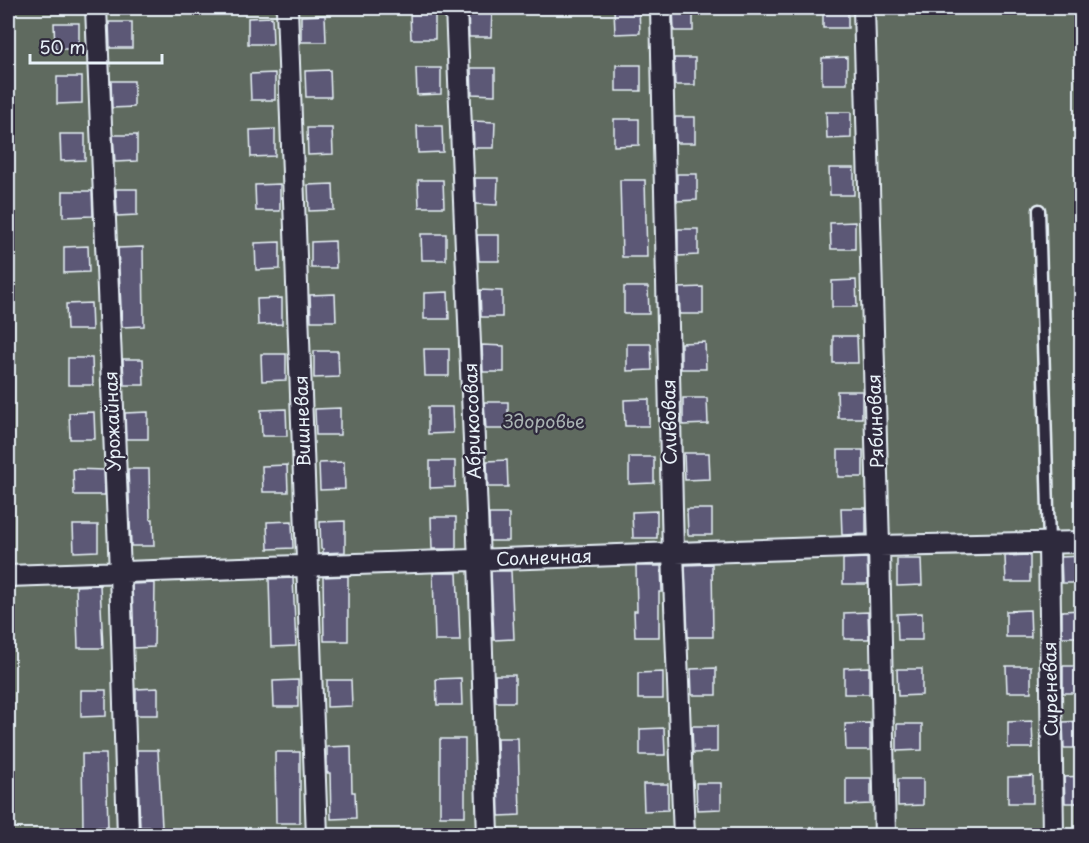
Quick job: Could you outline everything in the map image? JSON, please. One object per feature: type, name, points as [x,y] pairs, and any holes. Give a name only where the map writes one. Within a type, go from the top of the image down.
[{"type":"street","name":"Урожайная","points":[[96,8],[120,572],[128,836]]},
{"type":"street","name":"Вишневая","points":[[287,8],[317,836]]},
{"type":"street","name":"Абрикосовая","points":[[456,8],[488,836]]},
{"type":"street","name":"Сливовая","points":[[661,8],[673,554],[684,836]]},
{"type":"street","name":"Рябиновая","points":[[864,8],[885,836]]},
{"type":"street","name":"Солнечная","points":[[8,576],[879,546],[1082,542]]},
{"type":"street","name":"Сиреневая","points":[[1049,543],[1053,836]]},
{"type":"lane","points":[[1039,210],[1049,543]]},
{"type":"green space","name":"Здоровье","points":[[8,8],[1081,8],[1081,835],[8,835]]},
{"type":"building","points":[[614,8],[639,8],[640,33],[615,34]]},
{"type":"building","points":[[673,8],[693,8],[693,31],[674,31]]},
{"type":"building","points":[[823,8],[848,8],[848,28],[823,28]]},
{"type":"building","points":[[468,10],[492,10],[491,37],[469,37]]},
{"type":"building","points":[[410,13],[435,13],[435,39],[411,39]]},
{"type":"building","points":[[325,15],[326,42],[301,42],[301,16]]},
{"type":"building","points":[[272,17],[273,44],[248,44],[248,18]]},
{"type":"building","points":[[109,22],[132,22],[132,48],[110,48]]},
{"type":"building","points":[[54,23],[79,23],[79,49],[55,49]]},
{"type":"building","points":[[847,57],[847,84],[822,84],[822,58]]},
{"type":"building","points":[[674,58],[695,58],[695,85],[675,85]]},
{"type":"building","points":[[616,65],[641,65],[641,91],[616,91]]},
{"type":"building","points":[[416,68],[441,68],[441,94],[417,95]]},
{"type":"building","points":[[471,68],[495,68],[495,95],[472,94]]},
{"type":"building","points":[[330,70],[331,97],[306,97],[305,71]]},
{"type":"building","points":[[275,73],[275,100],[251,100],[250,74]]},
{"type":"building","points":[[57,77],[82,77],[82,103],[57,104]]},
{"type":"building","points":[[111,81],[134,81],[134,107],[112,108]]},
{"type":"building","points":[[826,112],[851,112],[851,138],[827,139]]},
{"type":"building","points":[[675,117],[695,117],[695,143],[676,143]]},
{"type":"building","points":[[614,119],[639,119],[639,145],[614,146]]},
{"type":"building","points":[[473,121],[495,122],[494,148],[474,148]]},
{"type":"building","points":[[417,126],[442,126],[443,152],[418,153]]},
{"type":"building","points":[[307,128],[332,128],[333,154],[308,155]]},
{"type":"building","points":[[275,129],[275,156],[251,157],[250,130]]},
{"type":"building","points":[[60,134],[85,134],[85,160],[61,161]]},
{"type":"building","points":[[113,135],[137,135],[137,161],[115,162]]},
{"type":"building","points":[[829,168],[854,168],[854,195],[830,195]]},
{"type":"building","points":[[677,174],[697,174],[697,200],[677,201]]},
{"type":"building","points":[[475,178],[498,178],[497,205],[476,204]]},
{"type":"building","points":[[418,180],[443,180],[444,207],[419,207]]},
{"type":"building","points":[[620,180],[645,180],[647,257],[622,257]]},
{"type":"building","points":[[280,184],[280,211],[256,211],[255,185]]},
{"type":"building","points":[[333,184],[334,210],[309,211],[308,185]]},
{"type":"building","points":[[116,189],[137,189],[137,215],[117,216]]},
{"type":"building","points":[[63,191],[92,191],[93,216],[63,217]]},
{"type":"building","points":[[855,222],[855,249],[831,249],[830,223]]},
{"type":"building","points":[[678,229],[698,229],[698,255],[678,256]]},
{"type":"building","points":[[421,234],[446,234],[446,260],[422,260]]},
{"type":"building","points":[[477,235],[499,235],[499,261],[479,261]]},
{"type":"building","points":[[335,241],[336,268],[311,268],[311,242]]},
{"type":"building","points":[[280,242],[280,269],[256,270],[255,243]]},
{"type":"building","points":[[88,246],[89,272],[64,273],[64,247]]},
{"type":"building","points":[[143,247],[144,326],[122,327],[118,248]]},
{"type":"building","points":[[856,280],[857,307],[832,307],[832,281]]},
{"type":"building","points":[[624,287],[648,287],[649,314],[624,314]]},
{"type":"building","points":[[703,287],[703,314],[680,314],[679,288]]},
{"type":"building","points":[[480,290],[502,291],[502,317],[481,317]]},
{"type":"building","points":[[448,292],[449,319],[424,319],[424,293]]},
{"type":"building","points":[[335,294],[336,321],[311,321],[310,295]]},
{"type":"building","points":[[282,298],[282,324],[258,325],[257,299]]},
{"type":"building","points":[[91,303],[92,330],[67,330],[66,304]]},
{"type":"building","points":[[833,336],[857,336],[858,363],[833,363]]},
{"type":"building","points":[[705,342],[706,369],[681,369],[681,343]]},
{"type":"building","points":[[627,344],[651,344],[652,370],[627,371]]},
{"type":"building","points":[[482,345],[504,346],[504,372],[483,372]]},
{"type":"building","points":[[424,349],[449,349],[449,376],[425,376]]},
{"type":"building","points":[[314,351],[338,351],[339,377],[314,378]]},
{"type":"building","points":[[261,354],[286,354],[286,380],[262,381]]},
{"type":"building","points":[[68,358],[92,358],[93,385],[68,385]]},
{"type":"building","points":[[123,359],[143,359],[144,385],[124,385]]},
{"type":"building","points":[[837,391],[862,391],[862,418],[838,418]]},
{"type":"building","points":[[683,398],[707,398],[708,424],[683,425]]},
{"type":"building","points":[[649,399],[649,426],[625,426],[624,400]]},
{"type":"building","points":[[484,402],[508,402],[508,429],[486,429]]},
{"type":"building","points":[[428,407],[452,407],[453,433],[428,434]]},
{"type":"building","points":[[340,408],[340,435],[316,435],[315,409]]},
{"type":"building","points":[[286,409],[287,436],[262,436],[261,410]]},
{"type":"building","points":[[94,412],[95,439],[70,439],[69,413]]},
{"type":"building","points":[[148,412],[148,439],[126,439],[125,413]]},
{"type":"building","points":[[838,450],[863,450],[863,477],[838,477]]},
{"type":"building","points":[[684,453],[709,453],[710,479],[685,480]]},
{"type":"building","points":[[629,457],[654,457],[654,483],[629,484]]},
{"type":"building","points":[[507,460],[508,487],[488,487],[487,461]]},
{"type":"building","points":[[430,461],[455,461],[455,487],[430,488]]},
{"type":"building","points":[[344,462],[345,489],[320,490],[319,463]]},
{"type":"building","points":[[287,465],[288,492],[263,492],[262,466]]},
{"type":"building","points":[[73,469],[104,470],[105,495],[74,495]]},
{"type":"building","points":[[128,469],[149,469],[150,519],[153,519],[154,546],[131,546]]},
{"type":"building","points":[[841,508],[866,508],[866,534],[842,535]]},
{"type":"building","points":[[687,509],[712,509],[712,535],[688,535]]},
{"type":"building","points":[[657,511],[657,538],[633,538],[632,512]]},
{"type":"building","points":[[489,514],[509,514],[509,541],[490,541]]},
{"type":"building","points":[[431,517],[456,517],[456,549],[432,549]]},
{"type":"building","points":[[292,521],[293,548],[268,549],[267,522]]},
{"type":"building","points":[[345,521],[345,552],[323,553],[320,522]]},
{"type":"building","points":[[73,525],[98,525],[98,551],[74,552]]},
{"type":"building","points":[[1030,555],[1030,582],[1006,582],[1005,556]]},
{"type":"building","points":[[1082,556],[1082,583],[1062,583],[1061,557]]},
{"type":"building","points":[[867,558],[868,584],[843,584],[843,559]]},
{"type":"building","points":[[897,559],[921,559],[922,585],[897,586]]},
{"type":"building","points":[[712,564],[713,637],[688,637],[685,565]]},
{"type":"building","points":[[636,566],[661,566],[659,637],[635,637]]},
{"type":"building","points":[[491,571],[511,571],[514,639],[494,640]]},
{"type":"building","points":[[433,573],[457,573],[460,641],[435,641]]},
{"type":"building","points":[[348,576],[348,641],[324,641],[323,577]]},
{"type":"building","points":[[293,578],[296,646],[271,647],[269,579]]},
{"type":"building","points":[[155,583],[154,647],[134,648],[132,584]]},
{"type":"building","points":[[100,585],[103,648],[78,648],[76,586]]},
{"type":"building","points":[[1030,610],[1031,637],[1006,637],[1006,611]]},
{"type":"building","points":[[1082,610],[1082,637],[1062,637],[1062,611]]},
{"type":"building","points":[[868,612],[869,639],[844,639],[844,613]]},
{"type":"building","points":[[922,613],[922,640],[898,640],[897,614]]},
{"type":"building","points":[[1006,666],[1031,666],[1031,692],[1007,692]]},
{"type":"building","points":[[1063,666],[1082,666],[1082,693],[1063,693]]},
{"type":"building","points":[[869,667],[869,694],[844,694],[844,668]]},
{"type":"building","points":[[716,668],[716,695],[692,695],[691,669]]},
{"type":"building","points":[[897,669],[922,669],[922,695],[898,696]]},
{"type":"building","points":[[663,672],[663,699],[638,699],[638,673]]},
{"type":"building","points":[[495,675],[515,675],[515,702],[496,702]]},
{"type":"building","points":[[461,678],[462,705],[437,705],[436,679]]},
{"type":"building","points":[[298,680],[298,707],[274,707],[273,681]]},
{"type":"building","points":[[327,680],[351,680],[352,706],[327,707]]},
{"type":"building","points":[[158,688],[158,715],[136,715],[136,689]]},
{"type":"building","points":[[81,690],[106,690],[106,716],[81,717]]},
{"type":"building","points":[[1032,721],[1033,748],[1008,748],[1008,722]]},
{"type":"building","points":[[1082,721],[1082,748],[1064,748],[1063,722]]},
{"type":"building","points":[[870,723],[870,750],[846,750],[845,724]]},
{"type":"building","points":[[897,724],[922,724],[922,750],[897,751]]},
{"type":"building","points":[[692,726],[717,726],[717,752],[693,753]]},
{"type":"building","points":[[664,728],[665,755],[640,755],[640,729]]},
{"type":"building","points":[[497,738],[518,738],[520,815],[499,816]]},
{"type":"building","points":[[440,739],[465,739],[465,816],[440,816]]},
{"type":"building","points":[[351,746],[352,792],[355,792],[356,818],[331,819],[327,747]]},
{"type":"building","points":[[137,750],[158,750],[162,827],[140,827]]},
{"type":"building","points":[[275,752],[300,752],[300,823],[276,823]]},
{"type":"building","points":[[82,754],[106,754],[108,827],[83,828]]},
{"type":"building","points":[[1033,776],[1033,803],[1008,803],[1008,777]]},
{"type":"building","points":[[1082,776],[1082,803],[1065,803],[1064,777]]},
{"type":"building","points":[[846,778],[871,778],[871,804],[846,805]]},
{"type":"building","points":[[898,779],[923,779],[923,805],[898,806]]},
{"type":"building","points":[[696,783],[721,783],[721,809],[697,810]]},
{"type":"building","points":[[643,784],[668,784],[668,810],[644,811]]}]
